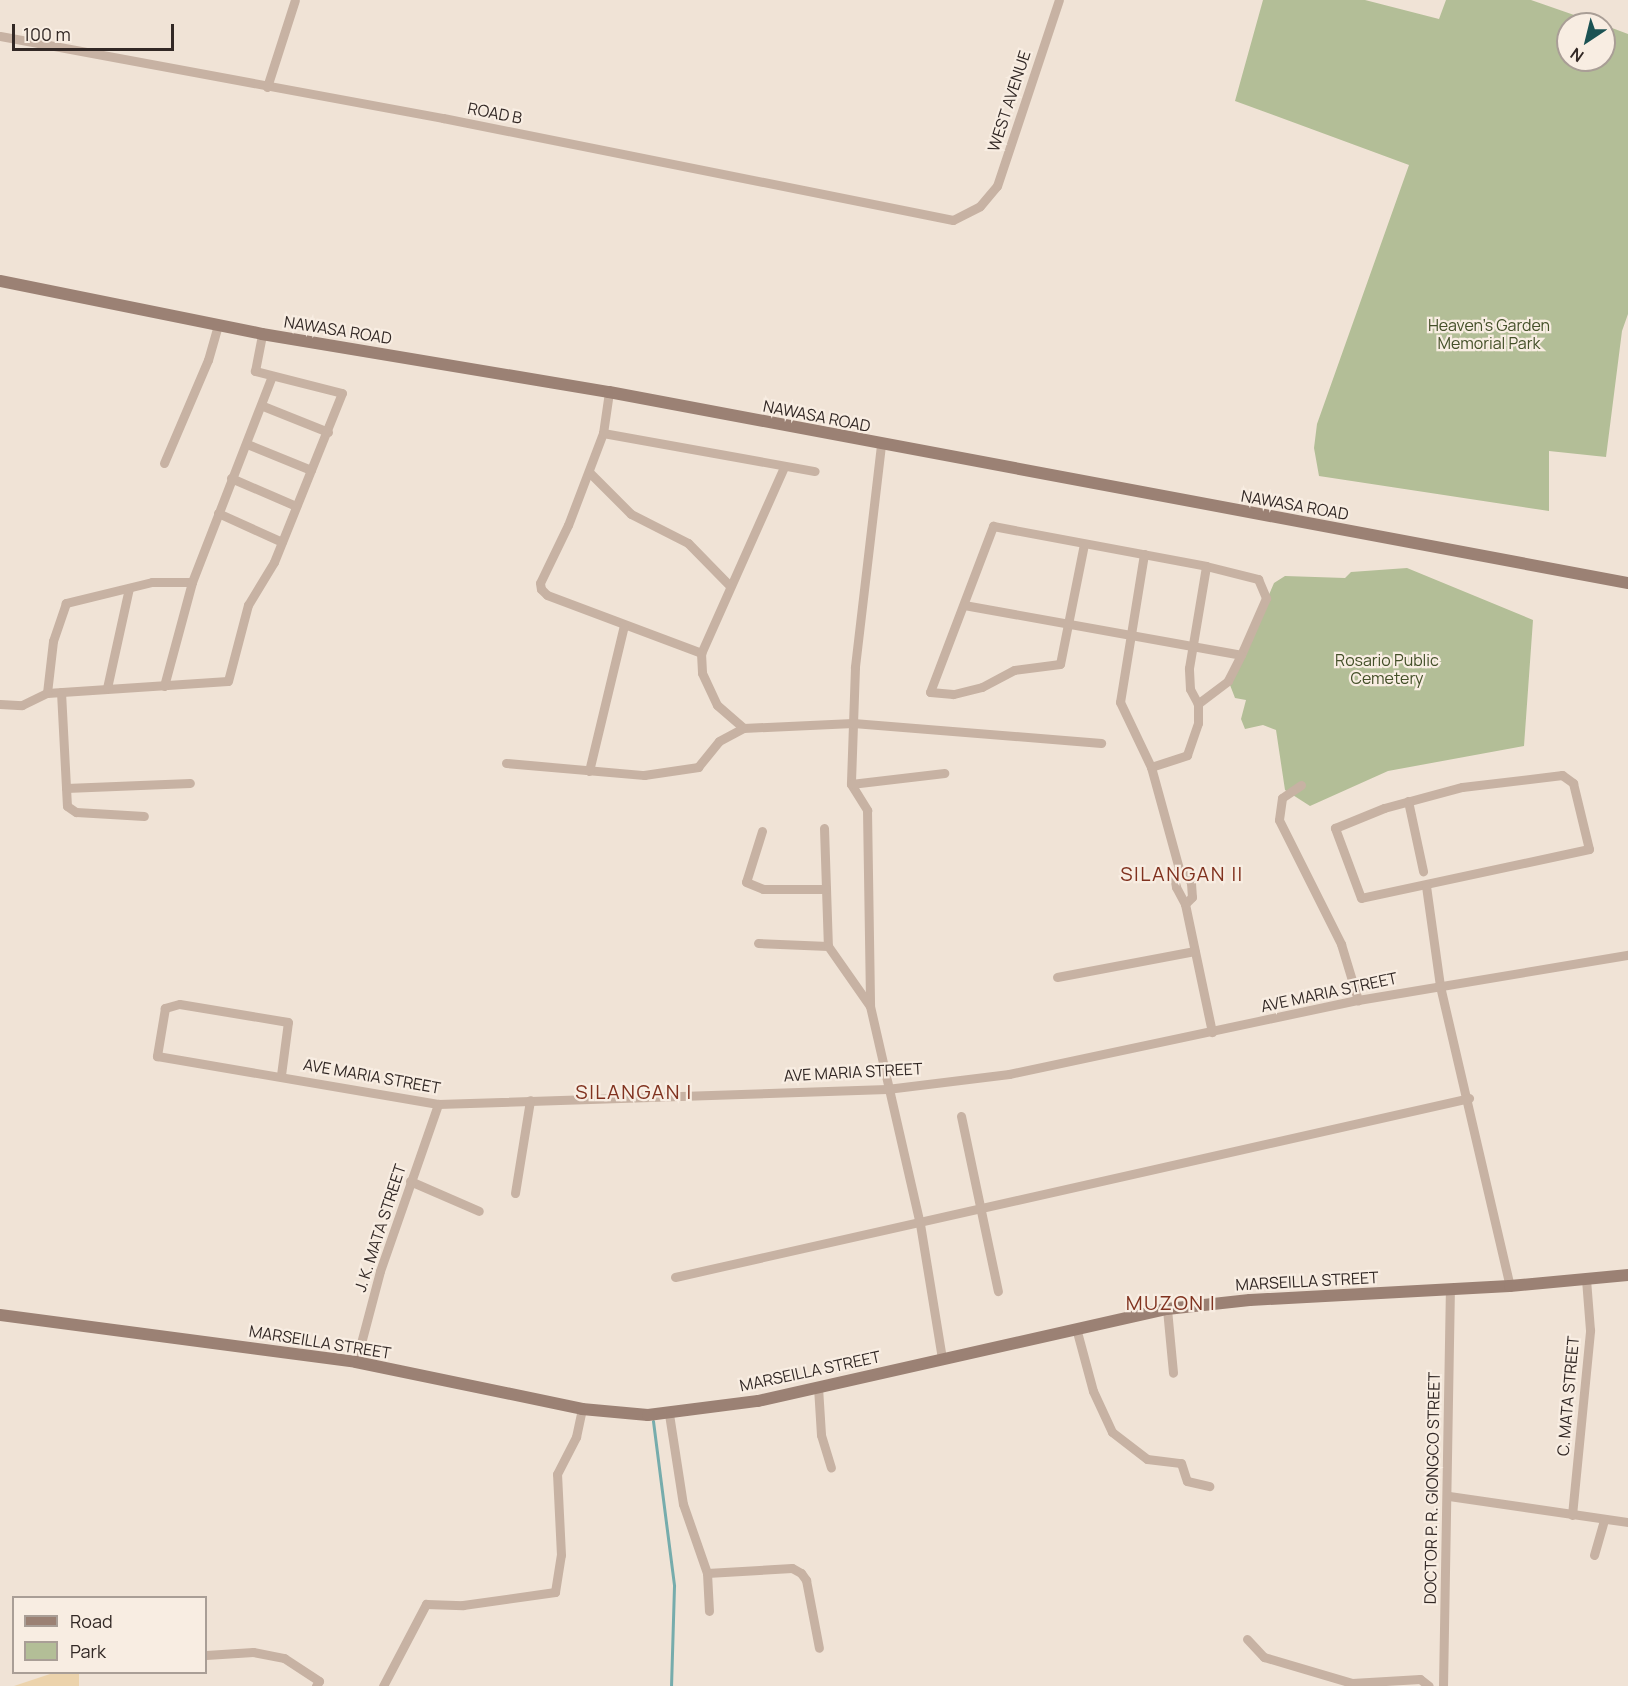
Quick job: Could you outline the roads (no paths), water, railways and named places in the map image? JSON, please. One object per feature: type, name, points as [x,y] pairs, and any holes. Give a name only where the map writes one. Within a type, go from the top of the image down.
[{"type":"main road","name":"NAWASA ROAD","points":[[0,281],[218,326],[609,392],[881,445],[1628,583]]},
{"type":"main road","name":"MARSEILLA STREET","points":[[0,1316],[356,1362],[582,1409],[669,1414],[818,1387],[1167,1309],[1250,1300],[1450,1290],[1628,1275]]},
{"type":"street","points":[[267,87],[295,0]]},
{"type":"street","name":"WEST AVENUE","points":[[980,206],[997,186],[1059,0]]},
{"type":"street","name":"ROAD B","points":[[0,36],[443,118],[953,220],[980,206]]},
{"type":"street","points":[[164,462],[208,360],[218,326]]},
{"type":"street","points":[[0,704],[22,705],[47,693],[228,681],[248,605],[264,581],[282,542],[342,393],[271,378],[255,371],[262,334]]},
{"type":"street","points":[[164,686],[192,582],[231,478],[263,406],[271,378]]},
{"type":"street","points":[[609,392],[603,433],[589,472],[540,586],[547,595],[701,653]]},
{"type":"street","points":[[263,406],[328,432]]},
{"type":"street","points":[[603,433],[674,443],[784,467],[815,471]]},
{"type":"street","points":[[247,444],[311,470]]},
{"type":"street","points":[[881,445],[855,667],[851,784],[867,810],[870,1006],[887,1089],[920,1224],[942,1359]]},
{"type":"street","points":[[743,728],[717,705],[702,673],[701,653],[729,585],[784,467]]},
{"type":"street","points":[[589,472],[631,514],[688,543],[729,585]]},
{"type":"street","points":[[231,478],[296,506]]},
{"type":"street","points":[[218,513],[282,542]]},
{"type":"street","points":[[1084,544],[1071,622],[1060,664],[1014,670],[982,687],[938,694],[930,692],[993,526],[1206,566],[1258,579],[1265,590],[1266,598],[1241,655],[1228,681],[1198,704]]},
{"type":"street","points":[[1144,554],[1120,702],[1151,767],[1179,869],[1187,873],[1191,883],[1192,897],[1185,904]]},
{"type":"street","points":[[1151,767],[1187,755],[1198,723],[1198,704],[1190,689],[1192,643],[1206,566]]},
{"type":"street","points":[[47,693],[54,640],[66,603],[152,582],[192,582]]},
{"type":"street","points":[[107,688],[129,588]]},
{"type":"street","points":[[964,604],[1192,643],[1241,655]]},
{"type":"street","points":[[589,771],[624,625]]},
{"type":"street","points":[[61,692],[66,788],[70,811],[144,816]]},
{"type":"street","points":[[506,763],[644,776],[698,767],[720,741],[743,728],[853,723],[1101,743]]},
{"type":"street","points":[[851,784],[944,773]]},
{"type":"street","points":[[1562,775],[1573,783],[1589,847],[1426,886],[1361,898],[1335,828],[1408,801],[1462,787],[1562,775]]},
{"type":"street","points":[[66,788],[190,783]]},
{"type":"street","points":[[1301,785],[1282,798],[1279,820],[1341,944],[1358,1000]]},
{"type":"street","points":[[1408,801],[1423,871]]},
{"type":"street","points":[[824,828],[828,946],[870,1006]]},
{"type":"street","points":[[762,831],[746,882],[763,889],[826,889]]},
{"type":"street","points":[[1179,869],[1174,876],[1176,887],[1185,904],[1212,1032]]},
{"type":"street","points":[[1426,886],[1440,986],[1469,1098],[1510,1286]]},
{"type":"street","points":[[758,944],[828,946]]},
{"type":"street","points":[[1057,977],[1195,951]]},
{"type":"street","name":"AVE MARIA STREET","points":[[280,1075],[288,1022],[179,1004],[165,1008],[157,1056],[280,1075],[438,1104],[887,1089],[1009,1074],[1358,1000],[1628,955]]},
{"type":"street","points":[[675,1277],[920,1224],[1469,1098]]},
{"type":"street","points":[[515,1193],[530,1100]]},
{"type":"street","name":"J. K. MATA STREET","points":[[356,1362],[410,1181],[438,1104]]},
{"type":"street","points":[[961,1116],[998,1291]]},
{"type":"street","points":[[410,1181],[479,1211]]},
{"type":"street","name":"C. MATA STREET","points":[[1572,1515],[1590,1330],[1586,1279]]},
{"type":"street","name":"DOCTOR P. R. GIONGCO STREET","points":[[1443,1686],[1449,1496],[1450,1290]]},
{"type":"street","points":[[1167,1309],[1173,1373]]},
{"type":"street","points":[[1076,1328],[1093,1391],[1112,1432],[1147,1459],[1181,1463],[1187,1481],[1209,1486]]},
{"type":"street","points":[[818,1387],[821,1435],[831,1467]]},
{"type":"street","points":[[383,1686],[426,1604],[463,1605],[555,1592],[561,1555],[557,1473],[576,1437],[582,1409]]},
{"type":"street","points":[[669,1414],[683,1504],[707,1574],[709,1611]]},
{"type":"street","points":[[1449,1496],[1628,1522]]},
{"type":"street","points":[[1594,1555],[1604,1519]]},
{"type":"street","points":[[707,1574],[792,1568],[801,1573],[806,1580],[819,1648]]},
{"type":"street","points":[[1247,1640],[1264,1657],[1352,1683],[1420,1679],[1428,1686]]},
{"type":"street","points":[[207,1654],[253,1652],[284,1658],[319,1681],[316,1686]]},
{"type":"waterway","points":[[653,1421],[674,1586],[671,1686]]},
{"type":"district","name":"SILANGAN II","points":[[1182,873]]},
{"type":"district","name":"SILANGAN I","points":[[634,1091]]},
{"type":"district","name":"MUZON I","points":[[1171,1302]]},
{"type":"park label","name":"Heaven's Garden Memorial Park","points":[[1489,334]]},
{"type":"park label","name":"Rosario Public Cemetery","points":[[1387,669]]}]
